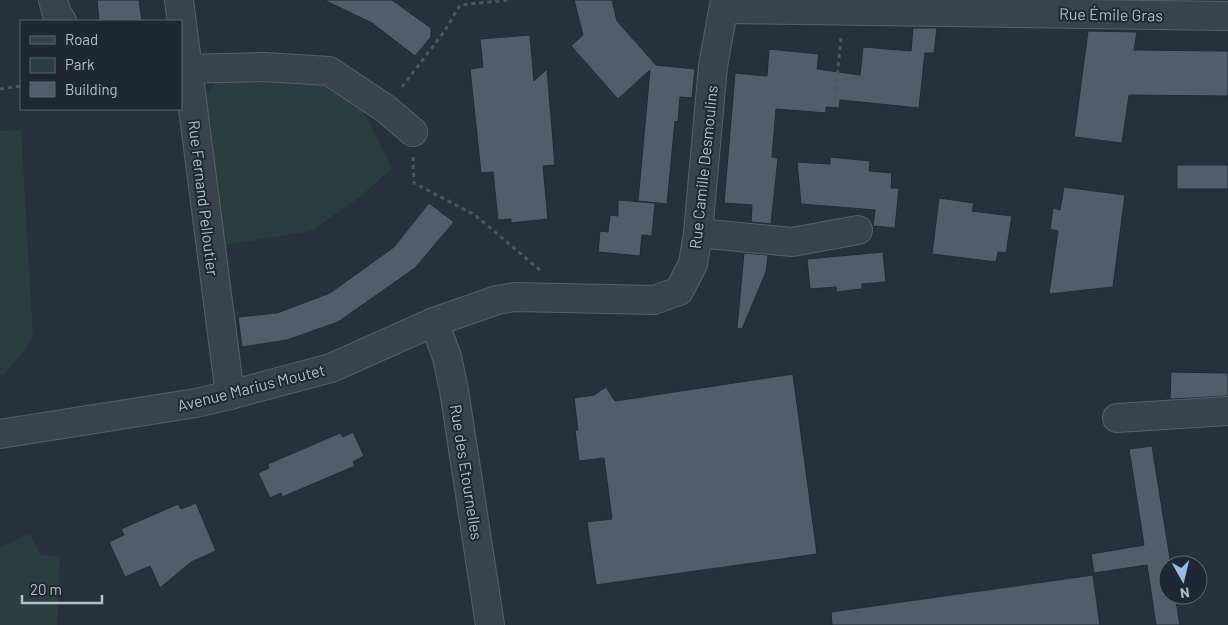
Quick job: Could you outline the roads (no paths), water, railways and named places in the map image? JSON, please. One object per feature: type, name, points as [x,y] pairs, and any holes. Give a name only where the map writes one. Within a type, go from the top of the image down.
[{"type":"street","points":[[53,0],[57,14],[61,20]]},
{"type":"street","name":"Rue Fernand Pelloutier","points":[[179,0],[180,20]]},
{"type":"street","name":"Rue Émile Gras","points":[[725,4],[852,8],[1156,5],[1228,16]]},
{"type":"street","name":"Rue Camille Desmoulins","points":[[434,322],[497,300],[514,298],[574,298],[654,300],[679,291],[693,264],[698,233],[713,66],[725,4]]},
{"type":"street","name":"Rue Fernand Pelloutier","points":[[182,41],[184,69],[230,396]]},
{"type":"street","points":[[184,69],[264,67],[329,71],[386,109],[413,132]]},
{"type":"street","points":[[698,233],[792,242],[858,230]]},
{"type":"street","name":"Avenue Marius Moutet","points":[[0,434],[230,396],[331,368],[434,322]]},
{"type":"street","name":"Rue des Etournelles","points":[[434,322],[447,356],[454,390],[490,625]]},
{"type":"street","points":[[1118,418],[1228,410]]}]
